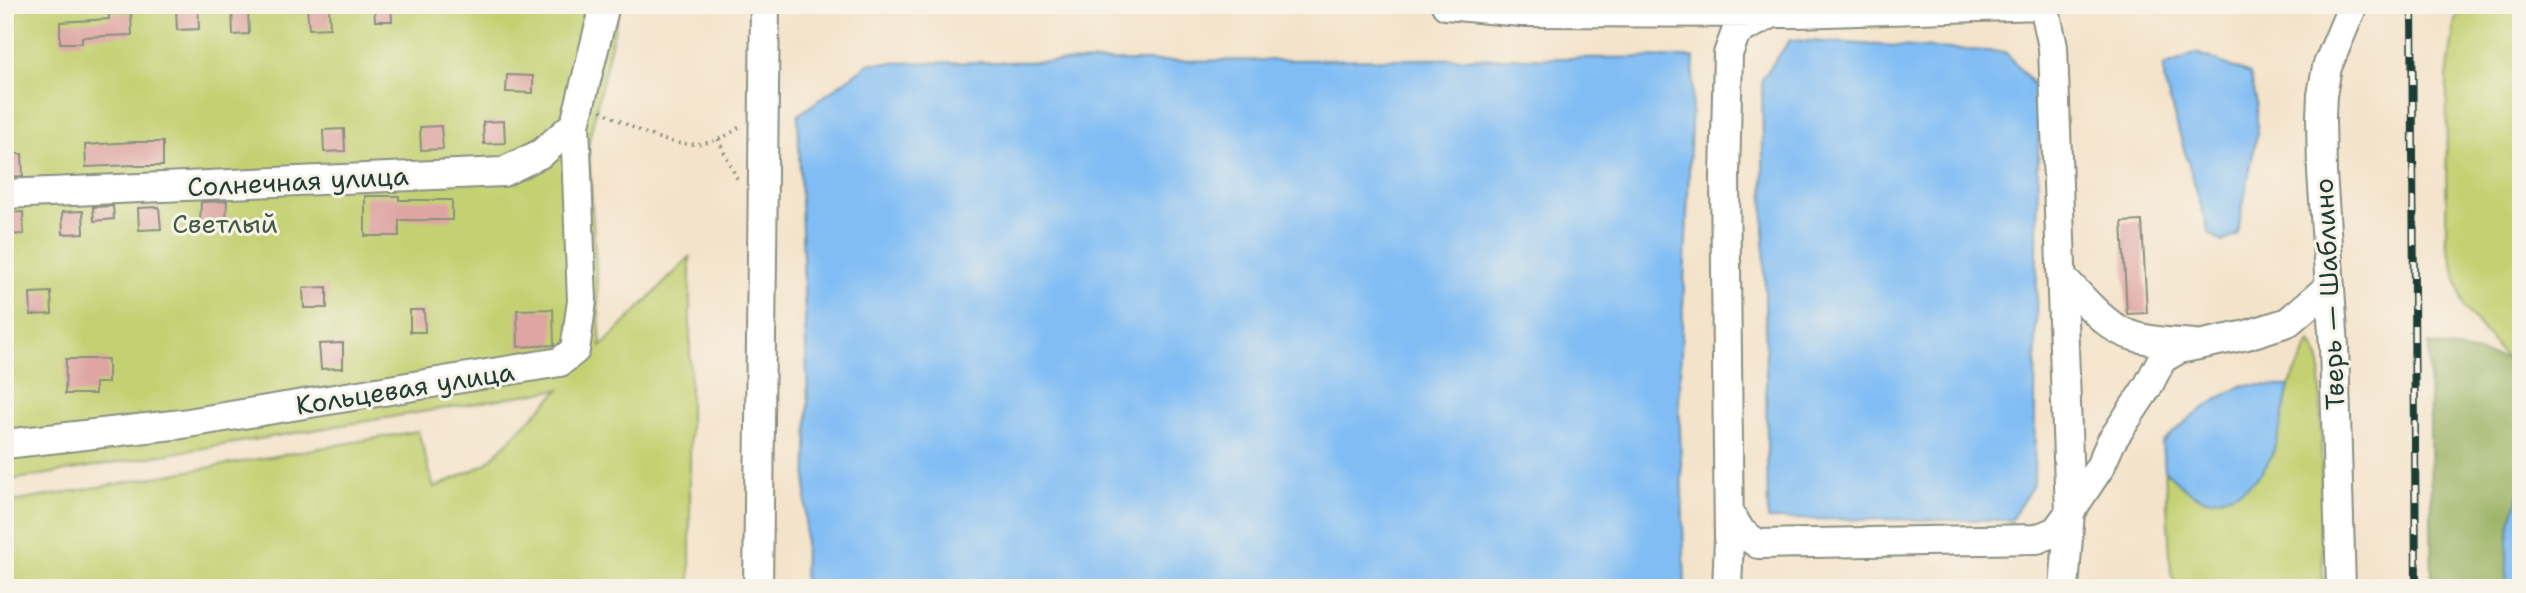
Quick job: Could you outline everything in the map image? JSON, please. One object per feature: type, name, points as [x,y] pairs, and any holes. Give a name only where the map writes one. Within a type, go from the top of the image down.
[{"type":"street","name":"Кольцевая улица","points":[[5,444],[182,424],[560,362],[575,350],[582,301],[578,111],[605,5]]},
{"type":"street","points":[[758,588],[765,5]]},
{"type":"street","points":[[1446,5],[1514,9],[1773,13],[2042,5],[2053,47],[2062,277],[2070,512],[2064,588]]},
{"type":"street","name":"Тверь — Шаблино","points":[[2341,588],[2334,347],[2322,172],[2322,95],[2327,67],[2344,11]]},
{"type":"street","points":[[1690,12],[1717,31],[1728,54]]},
{"type":"street","points":[[1727,584],[1729,512],[1725,177],[1728,54],[1736,32],[1773,13]]},
{"type":"street","name":"Солнечная улица","points":[[5,194],[503,172],[542,153],[578,111]]},
{"type":"street","points":[[2062,277],[2122,332],[2150,340],[2200,345]]},
{"type":"street","points":[[1729,512],[1741,532],[1758,544],[2037,539],[2056,531],[2070,512],[2100,467],[2111,442],[2148,386],[2162,359],[2179,349],[2247,335],[2288,322],[2330,286]]},
{"type":"street","points":[[1727,584],[1741,558],[1758,544]]},
{"type":"path","points":[[578,111],[691,146],[728,136],[765,106]]},
{"type":"green space","name":"Светлый","points":[[5,5],[620,5],[588,144],[601,347],[690,257],[690,588],[5,588],[5,500],[18,501],[418,431],[434,488],[486,464],[560,389],[5,481]]},
{"type":"green space","points":[[2464,5],[2521,5],[2521,370],[2506,358],[2464,308],[2446,239],[2447,78],[2455,20]]},
{"type":"green space","points":[[2310,342],[2320,360],[2323,588],[2179,588],[2171,573],[2165,471],[2187,488],[2272,458],[2289,386]]},
{"type":"green space","points":[[2429,344],[2506,358],[2521,370],[2521,489],[2509,526],[2506,588],[2432,588]]},
{"type":"water","points":[[1790,40],[2005,52],[2039,91],[2034,483],[2011,520],[1768,519],[1762,79]]},
{"type":"water","points":[[2197,53],[2250,74],[2257,103],[2257,134],[2237,235],[2222,242],[2209,233],[2164,81],[2164,66]]},
{"type":"water","points":[[1694,57],[1679,399],[1685,588],[804,588],[808,405],[798,115],[870,63]]},
{"type":"water","points":[[2244,385],[2289,386],[2273,452],[2256,479],[2243,489],[2218,498],[2199,497],[2165,471],[2162,443],[2201,410]]},
{"type":"water","points":[[2521,489],[2521,588],[2506,588],[2509,526]]},
{"type":"building","points":[[374,5],[391,5],[392,21],[375,21]]},
{"type":"building","points":[[198,6],[199,29],[177,30],[176,8]]},
{"type":"building","points":[[329,6],[330,28],[309,29],[307,7]]},
{"type":"building","points":[[248,8],[249,34],[233,35],[232,9]]},
{"type":"building","points":[[131,13],[132,35],[82,37],[82,43],[60,43],[60,22],[109,19],[109,14]]},
{"type":"building","points":[[507,75],[533,76],[533,93],[506,92]]},
{"type":"building","points":[[504,121],[505,143],[484,144],[483,122]]},
{"type":"building","points":[[441,126],[443,149],[421,150],[420,127]]},
{"type":"building","points":[[344,129],[345,151],[324,152],[323,130]]},
{"type":"building","points":[[163,142],[163,166],[86,167],[85,145]]},
{"type":"building","points":[[5,154],[22,154],[23,176],[5,177]]},
{"type":"building","points":[[365,196],[399,196],[399,200],[452,200],[452,220],[399,220],[399,236],[365,236]]},
{"type":"building","points":[[227,201],[226,223],[200,222],[201,202]]},
{"type":"building","points":[[113,206],[114,219],[94,221],[93,207]]},
{"type":"building","points":[[159,207],[161,229],[139,230],[138,208]]},
{"type":"building","points":[[83,211],[84,233],[63,234],[62,212]]},
{"type":"building","points":[[23,212],[24,234],[5,235],[5,213]]},
{"type":"building","points":[[2142,221],[2147,313],[2127,314],[2122,222]]},
{"type":"building","points":[[327,287],[327,308],[304,308],[303,288]]},
{"type":"building","points":[[51,292],[52,314],[31,315],[30,293]]},
{"type":"building","points":[[553,309],[554,345],[518,347],[517,310]]},
{"type":"building","points":[[410,310],[424,310],[425,332],[410,332]]},
{"type":"building","points":[[343,343],[343,368],[321,369],[319,344]]},
{"type":"building","points":[[66,359],[108,359],[108,383],[95,383],[95,394],[65,394]]},
{"type":"railway","points":[[2412,5],[2416,588]]}]
